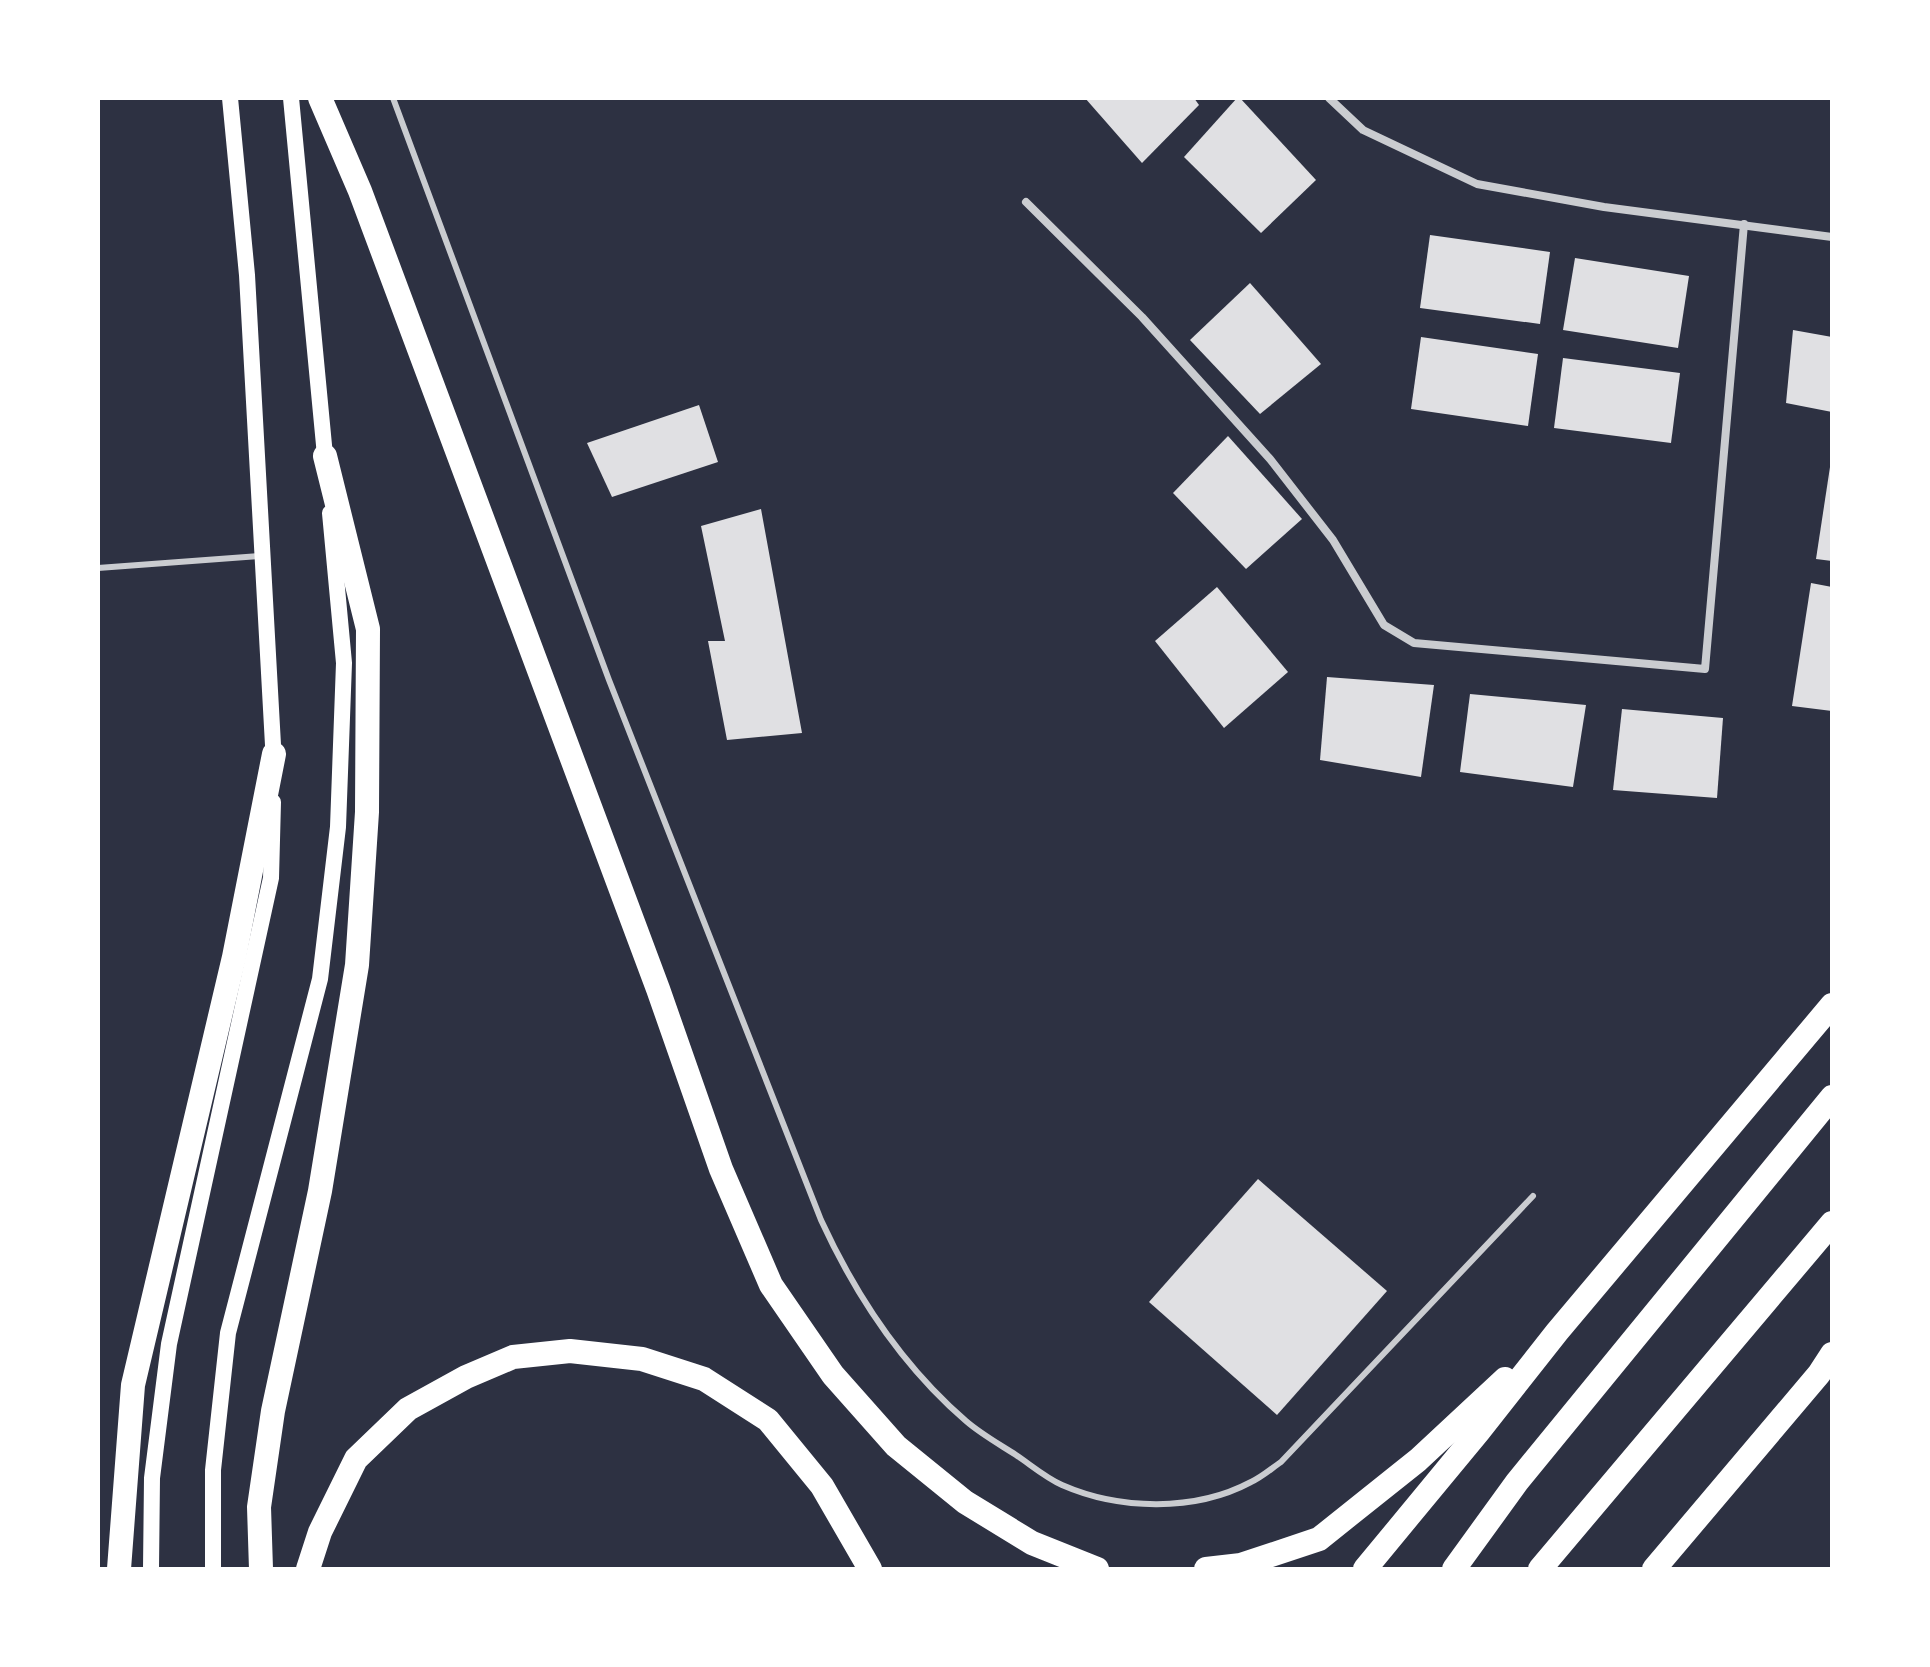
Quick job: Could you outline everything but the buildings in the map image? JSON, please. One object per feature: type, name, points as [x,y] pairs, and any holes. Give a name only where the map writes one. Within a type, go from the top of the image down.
[{"type":"highway","points":[[320,98],[360,191],[658,989],[721,1169],[771,1285],[833,1375],[896,1446],[965,1502],[1032,1543],[1097,1569]]},
{"type":"highway","points":[[261,1569],[259,1507],[273,1411],[320,1191],[357,965],[367,812],[368,629],[325,456]]},
{"type":"highway","points":[[119,1569],[133,1385],[234,957],[274,754]]},
{"type":"highway","points":[[1365,1569],[1557,1332],[1832,1005]]},
{"type":"highway","points":[[1454,1569],[1517,1482],[1832,1097]]},
{"type":"highway","points":[[1540,1569],[1832,1223]]},
{"type":"highway","points":[[1206,1569],[1241,1565],[1319,1539],[1418,1460],[1557,1332]]},
{"type":"highway","points":[[308,1569],[320,1532],[356,1459],[408,1409],[466,1377],[513,1357],[570,1351],[642,1359],[704,1379],[768,1420],[822,1486],[870,1569]]},
{"type":"highway","points":[[1654,1569],[1819,1374],[1832,1354]]},
{"type":"main road","points":[[151,1569],[152,1478],[169,1344],[271,878],[274,754],[247,275],[230,98]]},
{"type":"main road","points":[[213,1569],[213,1470],[228,1333],[320,979],[338,827],[344,663],[291,98]]},
{"type":"street","points":[[1329,98],[1363,130],[1477,184],[1604,207],[1832,237]]},
{"type":"street","points":[[1026,202],[1142,317],[1270,459],[1333,540],[1384,625],[1414,643],[1705,669],[1744,224]]},
{"type":"lane","points":[[393,98],[609,680],[821,1220],[841,1264],[893,1345],[967,1423],[1059,1484],[1089,1495],[1121,1502],[1153,1504],[1187,1502],[1220,1495],[1251,1482],[1281,1462],[1533,1196]]},
{"type":"lane","points":[[98,568],[263,556]]}]
